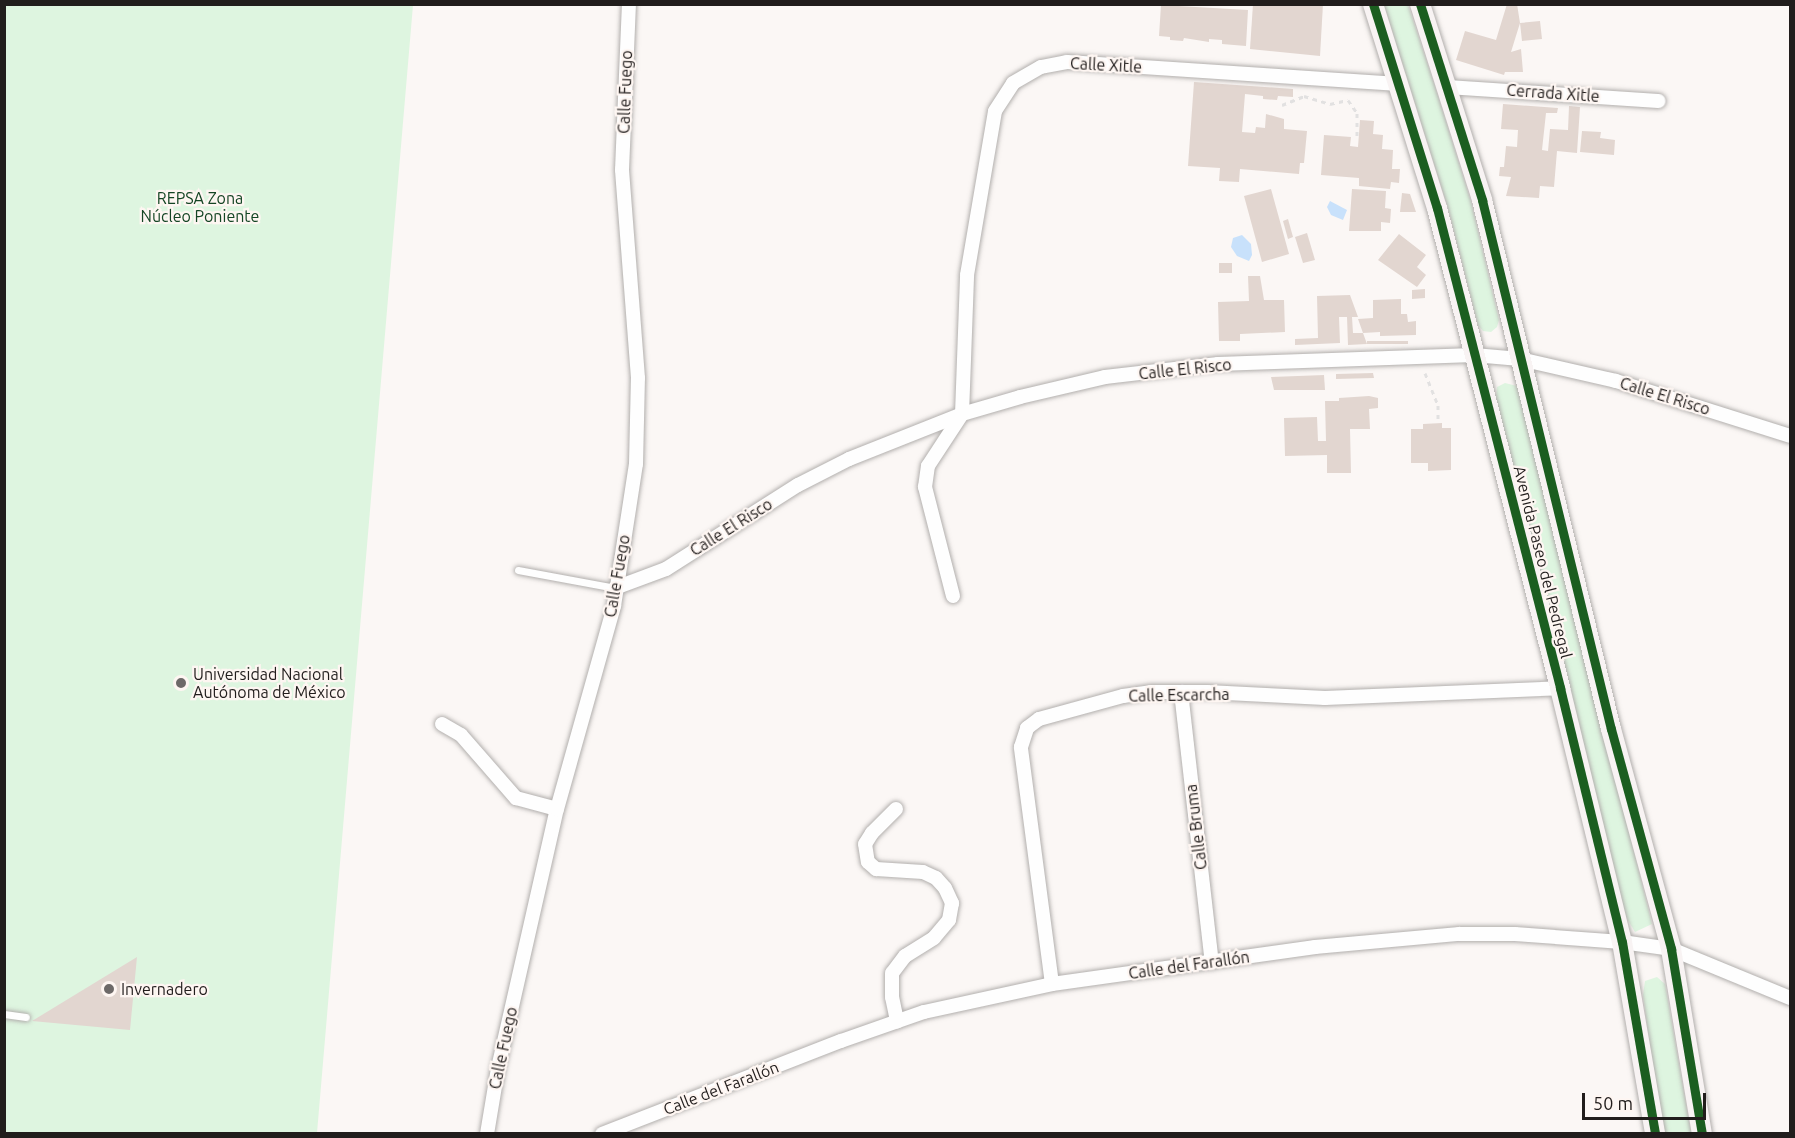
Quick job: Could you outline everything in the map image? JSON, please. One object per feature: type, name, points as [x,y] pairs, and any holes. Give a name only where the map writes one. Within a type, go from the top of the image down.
[{"type":"main road","name":"Avenida Paseo del Pedregal","points":[[1373,4],[1437,208],[1560,688],[1622,942],[1655,1134]]},
{"type":"main road","name":"Avenida Paseo del Pedregal","points":[[1420,4],[1482,200],[1611,729],[1671,949],[1702,1134]]},
{"type":"street","name":"Calle Fuego","points":[[487,1134],[498,1068],[557,809],[614,606],[636,464],[638,378],[622,170],[629,4]]},
{"type":"street","name":"Calle Xitle","points":[[962,414],[967,275],[996,111],[1013,83],[1041,67],[1067,62],[1399,84]]},
{"type":"street","name":"Cerrada Xitle","points":[[1447,87],[1659,101]]},
{"type":"street","name":"Calle El Risco","points":[[615,588],[666,568],[798,485],[849,459],[962,414],[1020,397],[1105,377],[1218,364],[1474,356],[1520,359],[1616,381],[1791,436]]},
{"type":"street","points":[[953,596],[925,487],[928,466],[962,414]]},
{"type":"street","name":"Calle Escarcha","points":[[1052,984],[1021,747],[1027,728],[1039,719],[1124,696],[1180,692],[1325,698],[1560,688]]},
{"type":"street","name":"Calle Bruma","points":[[1180,692],[1212,962]]},
{"type":"street","points":[[442,724],[461,735],[516,798],[557,809]]},
{"type":"street","points":[[896,808],[872,833],[865,844],[868,862],[876,869],[923,872],[940,883],[952,903],[949,920],[934,938],[905,956],[892,973],[897,1021]]},
{"type":"street","name":"Calle del Farallón","points":[[602,1134],[897,1021],[968,1001],[1052,984],[1315,947],[1459,934],[1515,934],[1622,942],[1671,949],[1791,998]]},
{"type":"lane","points":[[518,570],[615,588]]},
{"type":"lane","points":[[4,1014],[26,1017]]},
{"type":"path","points":[[1282,105],[1304,96],[1315,97],[1330,104],[1348,100],[1357,113],[1357,140]]},
{"type":"path","points":[[1425,374],[1438,405],[1438,421]]},
{"type":"green space","name":"REPSA Zona Núcleo Poniente","points":[[5,5],[413,5],[317,1133],[5,1134]]},
{"type":"green space","points":[[1384,5],[1408,5],[1436,90],[1471,202],[1499,320],[1497,327],[1491,332],[1483,331],[1478,325],[1449,211]]},
{"type":"green space","points":[[1505,383],[1517,386],[1652,924],[1635,932],[1623,912],[1496,398],[1497,387]]},
{"type":"green space","points":[[1657,977],[1665,984],[1691,1133],[1662,1133],[1643,995],[1645,981]]},
{"type":"water","points":[[1330,201],[1347,210],[1343,220],[1331,215],[1327,207]]},
{"type":"water","points":[[1242,235],[1251,244],[1252,255],[1249,261],[1237,256],[1231,247],[1233,238]]},
{"type":"building","points":[[1253,4],[1323,4],[1320,56],[1250,49]]},
{"type":"building","points":[[1507,4],[1517,4],[1520,23],[1511,52],[1521,49],[1523,72],[1505,72],[1504,75],[1456,60],[1465,31],[1496,40]]},
{"type":"building","points":[[1161,5],[1248,10],[1246,46],[1222,44],[1222,40],[1209,39],[1209,42],[1184,38],[1183,41],[1159,36]]},
{"type":"building","points":[[1540,21],[1542,39],[1522,41],[1520,23]]},
{"type":"building","points":[[1194,82],[1293,89],[1293,97],[1278,96],[1277,100],[1245,94],[1242,132],[1255,133],[1256,127],[1265,128],[1266,114],[1284,119],[1284,129],[1307,131],[1304,163],[1300,163],[1299,174],[1240,169],[1239,182],[1219,181],[1220,168],[1188,166]]},
{"type":"building","points":[[1503,104],[1558,108],[1557,113],[1546,113],[1542,150],[1548,151],[1550,129],[1568,130],[1569,106],[1580,107],[1577,153],[1557,151],[1554,187],[1540,186],[1539,198],[1506,196],[1511,177],[1499,176],[1500,167],[1504,167],[1506,146],[1517,147],[1518,130],[1501,129]]},
{"type":"building","points":[[1360,120],[1374,121],[1373,134],[1383,135],[1382,149],[1393,150],[1392,169],[1400,169],[1399,183],[1391,182],[1390,189],[1359,186],[1359,178],[1321,175],[1324,135],[1351,137],[1350,146],[1358,147]]},
{"type":"building","points":[[1582,131],[1601,132],[1600,138],[1615,140],[1614,155],[1580,152]]},
{"type":"building","points":[[1271,189],[1289,254],[1262,262],[1244,196]]},
{"type":"building","points":[[1352,189],[1386,191],[1385,208],[1391,209],[1390,223],[1381,222],[1381,231],[1349,231]]},
{"type":"building","points":[[1402,193],[1410,194],[1416,212],[1400,212]]},
{"type":"building","points":[[1288,219],[1293,237],[1288,239],[1283,221]]},
{"type":"building","points":[[1307,233],[1315,260],[1303,263],[1295,237]]},
{"type":"building","points":[[1399,234],[1426,255],[1417,267],[1426,275],[1417,287],[1378,260]]},
{"type":"building","points":[[1219,263],[1232,263],[1232,273],[1219,273]]},
{"type":"building","points":[[1248,276],[1260,276],[1264,300],[1284,300],[1285,332],[1240,334],[1240,341],[1219,341],[1218,302],[1249,301]]},
{"type":"building","points":[[1425,289],[1425,298],[1412,299],[1412,290]]},
{"type":"building","points":[[1350,295],[1358,317],[1352,317],[1353,333],[1363,333],[1367,344],[1348,345],[1347,317],[1339,317],[1340,343],[1295,345],[1295,339],[1318,338],[1317,296]]},
{"type":"building","points":[[1401,299],[1401,314],[1407,314],[1408,322],[1416,321],[1416,335],[1380,336],[1380,332],[1363,333],[1358,319],[1373,318],[1373,300]]},
{"type":"building","points":[[1367,341],[1408,341],[1408,344],[1367,344]]},
{"type":"building","points":[[1373,373],[1374,378],[1336,379],[1336,374]]},
{"type":"building","points":[[1324,375],[1325,390],[1274,390],[1271,377]]},
{"type":"building","points":[[1369,396],[1378,398],[1378,408],[1369,409],[1370,429],[1350,429],[1351,473],[1327,473],[1327,455],[1285,456],[1284,418],[1317,417],[1318,441],[1326,441],[1325,401]]},
{"type":"building","points":[[1442,423],[1442,428],[1451,428],[1451,470],[1428,471],[1428,463],[1411,463],[1411,429],[1423,429],[1423,424]]},
{"type":"building","name":"Invernadero","points":[[137,957],[130,1030],[32,1021]]},
{"type":"cycle path","points":[[1373,4],[1437,208],[1560,688],[1622,942],[1655,1134]]},
{"type":"cycle path","points":[[1420,4],[1482,200],[1611,729],[1671,949],[1702,1134]]},
{"type":"place","name":"Universidad Nacional Autónoma de México","points":[[181,683]]},
{"type":"place","name":"Invernadero","points":[[109,989]]}]
